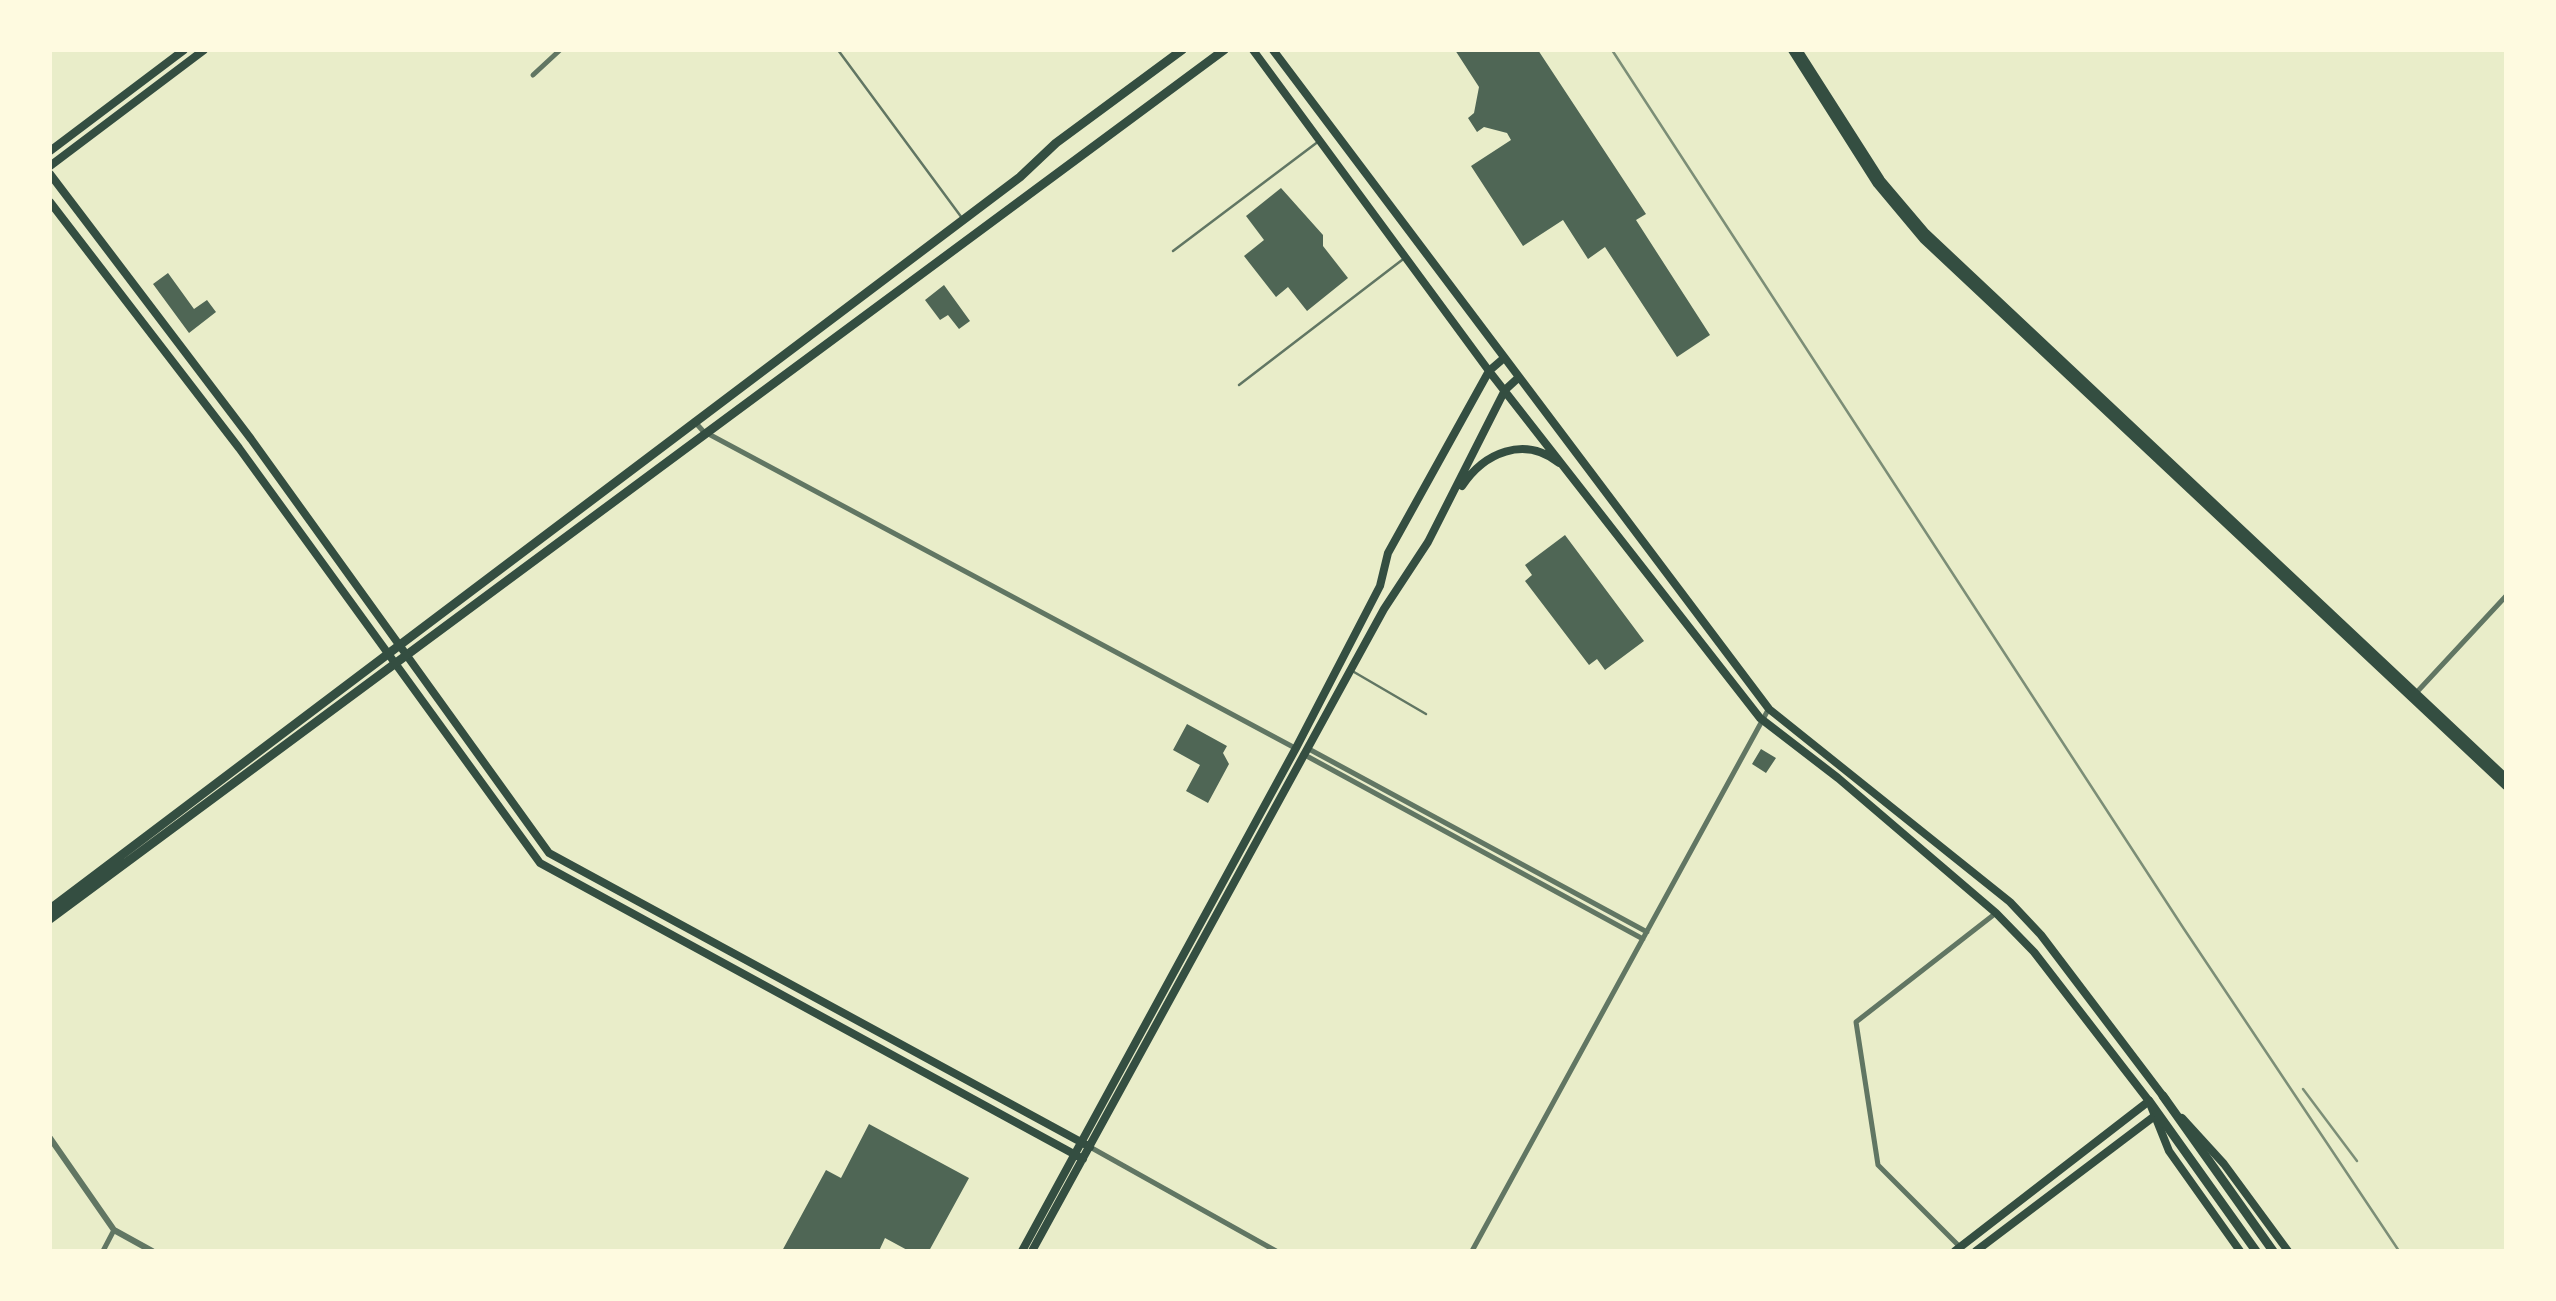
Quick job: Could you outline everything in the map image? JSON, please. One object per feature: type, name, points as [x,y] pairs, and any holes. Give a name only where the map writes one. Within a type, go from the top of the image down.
[{"type":"main road","points":[[50,151],[184,50]]},
{"type":"main road","points":[[50,166],[204,50]]},
{"type":"main road","points":[[50,918],[391,656],[400,642],[964,220],[1056,143],[1182,50]]},
{"type":"main road","points":[[50,908],[391,656],[406,652],[703,431],[1075,164],[1224,50]]},
{"type":"main road","points":[[1253,50],[1489,371],[1760,718],[1996,913],[2034,952],[2149,1101],[2256,1251]]},
{"type":"main road","points":[[1273,50],[1770,709],[2010,902],[2041,935],[2163,1096],[2273,1251]]},
{"type":"main road","points":[[1795,50],[1877,184],[1923,238],[2506,786]]},
{"type":"main road","points":[[50,174],[400,642],[549,852],[1085,1145]]},
{"type":"main road","points":[[50,202],[391,656],[540,863],[1079,1157]]},
{"type":"main road","points":[[1032,1251],[1380,586],[1388,553],[1489,371],[1504,358]]},
{"type":"main road","points":[[1085,1145],[1442,515],[1505,390],[1518,378]]},
{"type":"main road","points":[[1442,515],[1474,468],[1497,453],[1518,448],[1547,454],[1575,477]]},
{"type":"main road","points":[[2413,696],[2506,778]]},
{"type":"main road","points":[[2163,1096],[2224,1164],[2288,1251]]},
{"type":"main road","points":[[2149,1101],[2152,1118],[2169,1151],[2240,1251]]},
{"type":"main road","points":[[1958,1249],[2149,1101]]},
{"type":"main road","points":[[1976,1251],[2152,1118]]},
{"type":"main road","points":[[1022,1251],[1079,1157]]},
{"type":"street","points":[[533,74],[560,50]]},
{"type":"street","points":[[694,420],[703,431],[1648,932]]},
{"type":"street","points":[[2413,696],[2506,596]]},
{"type":"street","points":[[1472,1251],[1648,932],[1760,718],[1770,709]]},
{"type":"street","points":[[1309,752],[1643,940]]},
{"type":"street","points":[[1958,1249],[1878,1166],[1856,1022],[1996,913]]},
{"type":"street","points":[[50,1138],[114,1230],[152,1251]]},
{"type":"street","points":[[1085,1145],[1276,1251]]},
{"type":"street","points":[[103,1251],[114,1230]]},
{"type":"lane","points":[[838,50],[964,220]]},
{"type":"lane","points":[[1174,251],[1320,140]]},
{"type":"lane","points":[[1239,385],[1407,256]]},
{"type":"lane","points":[[1340,663],[1426,714]]},
{"type":"building","points":[[1455,50],[1538,50],[1646,214],[1636,220],[1710,335],[1677,357],[1605,247],[1588,259],[1563,220],[1523,246],[1471,166],[1511,140],[1507,133],[1484,127],[1477,132],[1468,118],[1474,113],[1479,87]]},
{"type":"building","points":[[1281,188],[1323,235],[1323,246],[1348,278],[1307,311],[1288,287],[1276,297],[1244,256],[1264,240],[1246,216]]},
{"type":"building","points":[[168,273],[194,309],[207,300],[216,312],[189,333],[153,284]]},
{"type":"building","points":[[944,285],[970,321],[959,329],[948,315],[940,320],[925,300]]},
{"type":"building","points":[[1565,535],[1644,641],[1605,670],[1597,659],[1589,665],[1525,581],[1532,575],[1525,565]]},
{"type":"building","points":[[1187,724],[1227,746],[1223,753],[1229,764],[1208,803],[1186,791],[1200,765],[1173,750]]},
{"type":"building","points":[[1761,749],[1776,758],[1766,773],[1752,764]]},
{"type":"building","points":[[869,1124],[969,1178],[929,1251],[909,1251],[885,1238],[879,1251],[782,1251],[826,1170],[841,1178]]},
{"type":"railway","points":[[1612,50],[2184,929],[2399,1251]]},
{"type":"railway","points":[[2303,1089],[2357,1161]]}]
